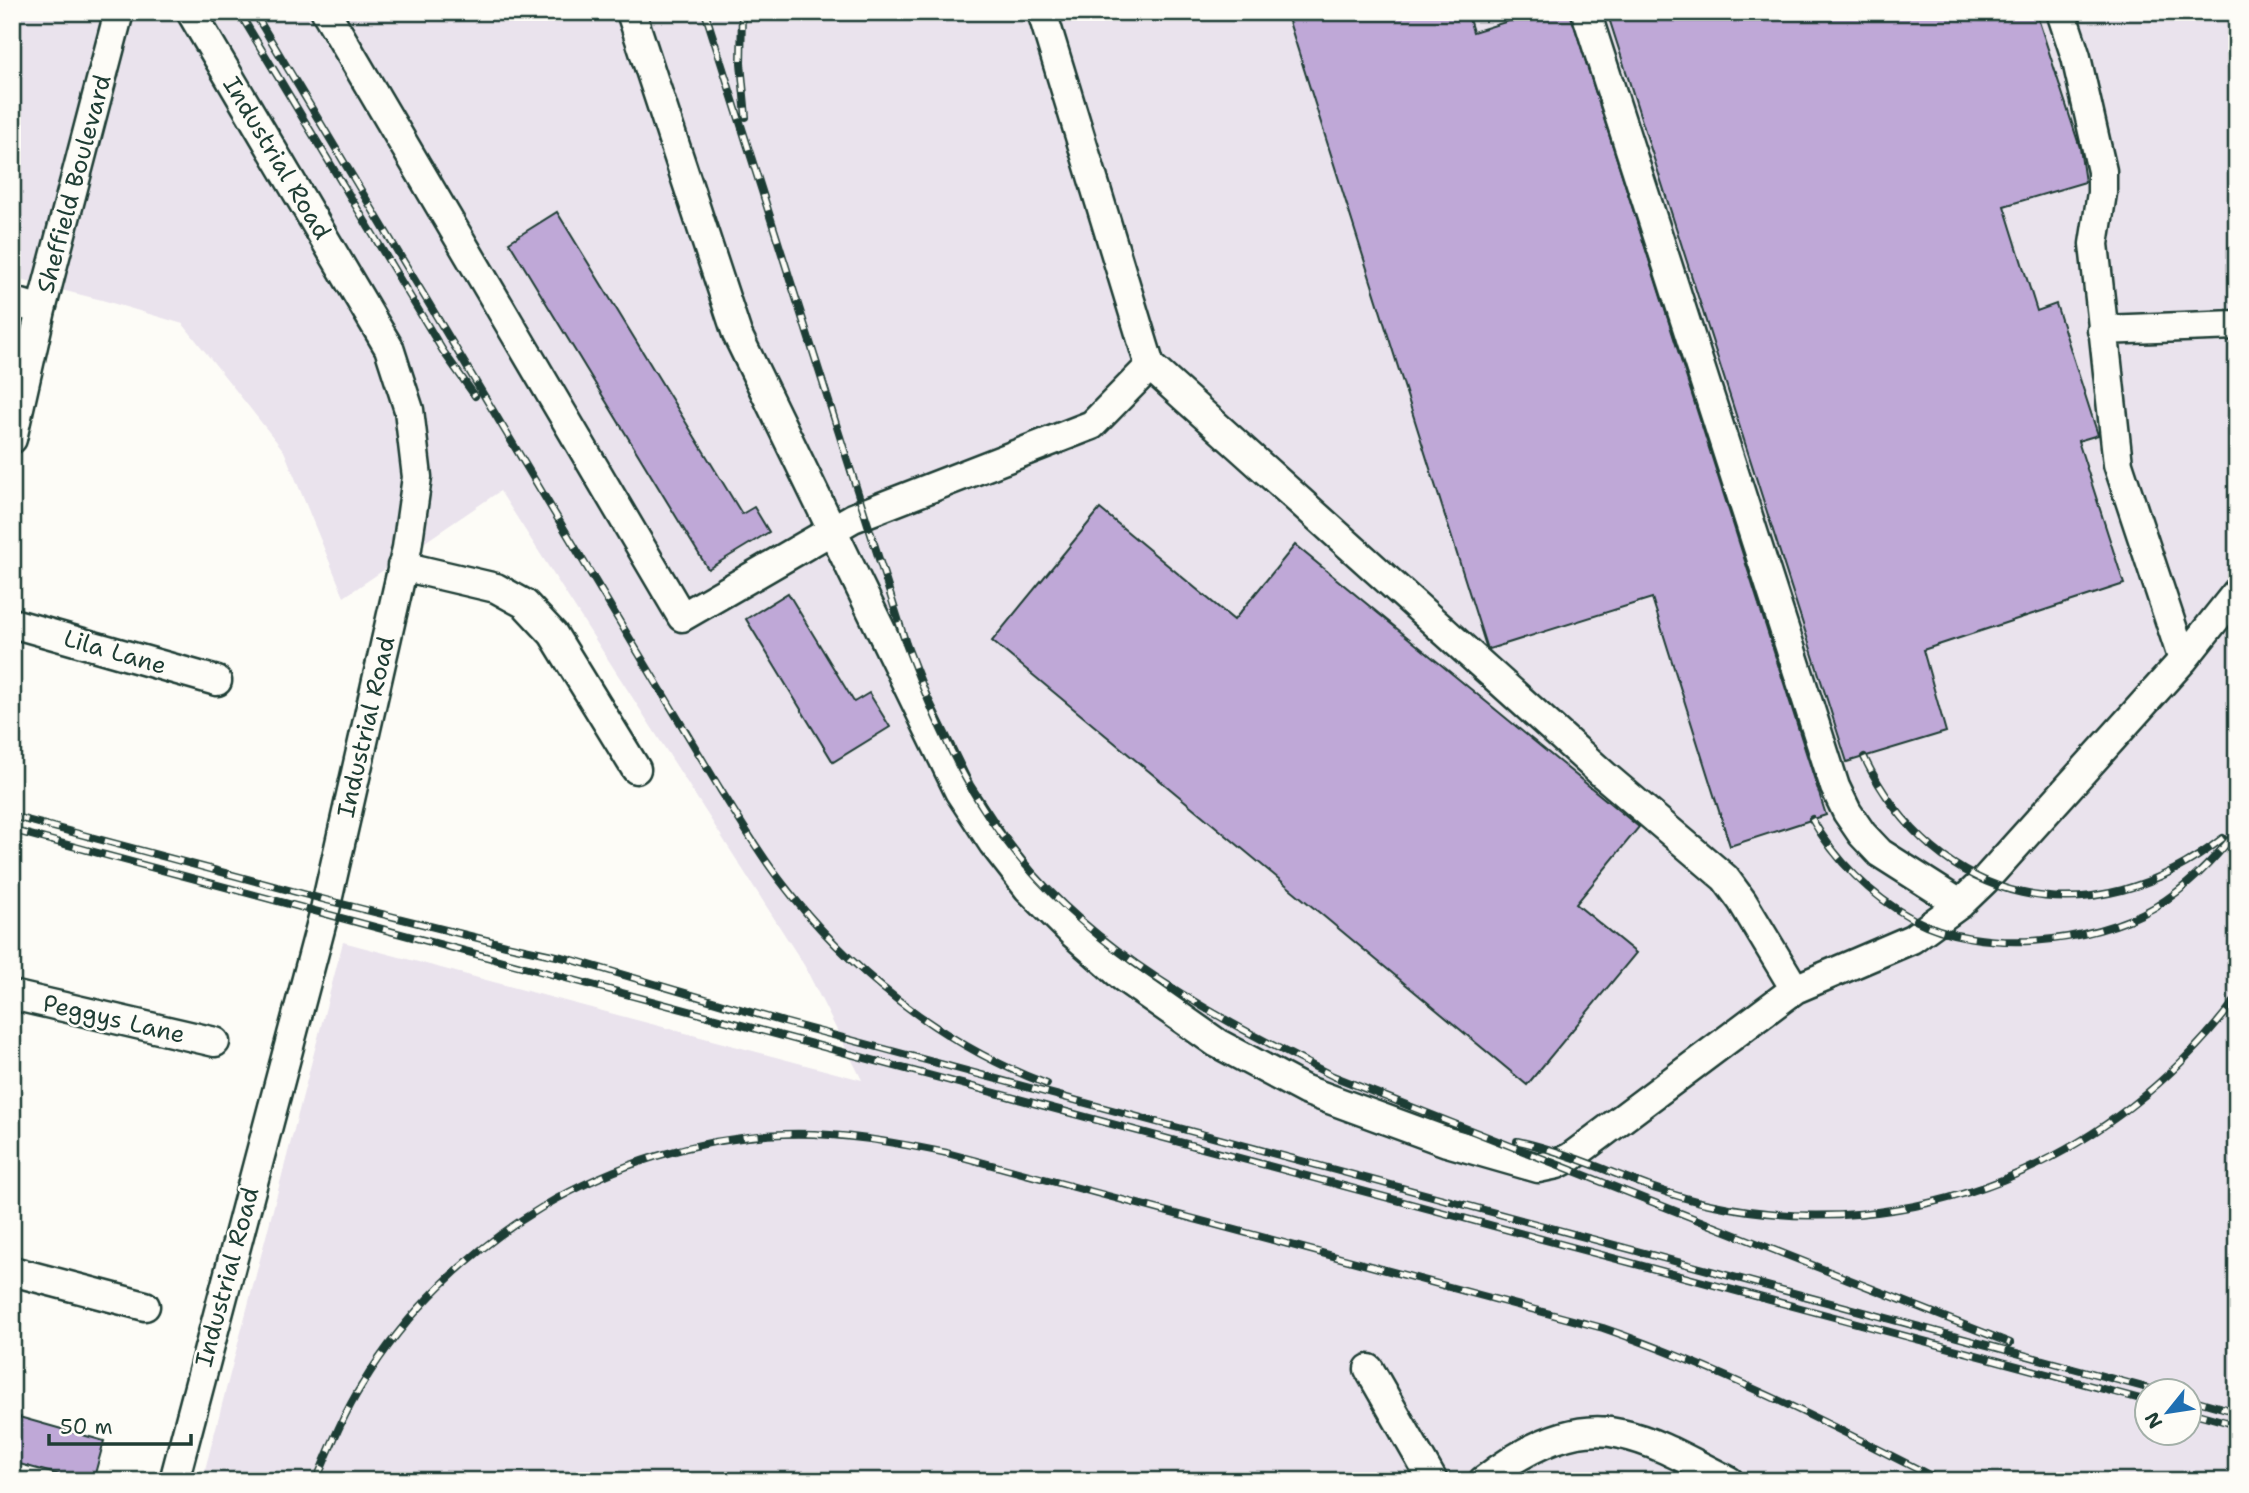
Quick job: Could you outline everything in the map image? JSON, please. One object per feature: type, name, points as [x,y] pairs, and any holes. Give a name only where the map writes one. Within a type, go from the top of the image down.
[{"type":"street","name":"Sheffield Boulevard","points":[[12,439],[41,310],[120,12]]},
{"type":"street","name":"Industrial Road","points":[[174,1481],[324,914],[402,566],[417,477],[409,410],[389,348],[191,12]]},
{"type":"street","points":[[326,12],[682,617],[833,528],[1092,425],[1150,366]]},
{"type":"street","points":[[631,12],[737,334],[959,791],[993,844],[1028,888],[1074,934],[1123,977],[1217,1043],[1305,1090],[1447,1142],[1530,1167],[1546,1167],[1572,1157],[1795,989],[1912,939],[1960,904],[2183,660],[2237,592]]},
{"type":"street","points":[[1042,12],[1150,366],[1604,775],[1725,878],[1742,901],[1795,989]]},
{"type":"street","points":[[1586,12],[1835,787],[1862,834],[1880,853],[1960,904]]},
{"type":"street","points":[[2062,12],[2076,57],[2102,171],[2102,193],[2094,244],[2118,464],[2183,660]]},
{"type":"street","points":[[12,301],[41,310]]},
{"type":"street","points":[[2102,330],[2237,325]]},
{"type":"street","points":[[402,566],[496,588],[525,604],[553,634],[636,769]]},
{"type":"street","name":"Lila Lane","points":[[12,623],[217,681]]},
{"type":"street","name":"Peggys Lane","points":[[12,995],[215,1042]]},
{"type":"street","points":[[12,1271],[145,1306]]},
{"type":"street","points":[[1369,1370],[1433,1481]]},
{"type":"street","points":[[1483,1481],[1548,1442],[1592,1431],[1619,1433],[1645,1441],[1729,1481]]},
{"type":"shaded area","points":[[12,12],[2237,12],[2237,1481],[202,1481],[343,942],[862,1080],[804,965],[500,491],[344,597],[284,451],[183,324],[102,300],[12,278]]},
{"type":"building","points":[[1286,12],[1467,12],[1473,32],[1538,12],[1570,12],[1826,815],[1730,846],[1652,598],[1489,649],[1486,646]]},
{"type":"building","points":[[1607,12],[2036,12],[2080,148],[2085,182],[2004,206],[2037,311],[2056,304],[2098,435],[2078,441],[2124,584],[1923,650],[1946,732],[1847,762]]},
{"type":"building","points":[[557,212],[742,514],[754,507],[769,532],[708,569],[509,242]]},
{"type":"building","points":[[1100,509],[1234,620],[1295,545],[1639,827],[1576,904],[1636,953],[1527,1085],[992,641]]},
{"type":"building","points":[[788,593],[854,702],[869,693],[890,727],[833,762],[746,619]]},
{"type":"building","points":[[12,1415],[104,1441],[93,1481],[82,1481],[12,1462]]},
{"type":"railway","points":[[239,12],[443,351],[475,396]]},
{"type":"railway","points":[[254,12],[720,789],[779,879],[835,943],[865,973],[898,1000],[970,1048],[1047,1084]]},
{"type":"railway","points":[[705,12],[914,665],[948,745],[980,803],[1014,851],[1051,893],[1092,931],[1183,995],[1333,1076],[2010,1343]]},
{"type":"railway","points":[[742,12],[741,63],[746,117]]},
{"type":"railway","points":[[1864,757],[1895,808],[1932,848],[1975,876],[2022,893],[2071,897],[2122,890],[2173,870],[2223,838]]},
{"type":"railway","points":[[12,816],[326,900],[566,958],[784,1022],[2134,1384]]},
{"type":"railway","points":[[1812,819],[1832,849],[1855,876],[1898,910],[1940,930],[1970,938],[2002,941],[2068,937],[2129,920],[2155,907],[2189,882],[2237,831]]},
{"type":"railway","points":[[12,830],[2134,1397]]},
{"type":"railway","points":[[1517,1141],[1709,1204],[1785,1215],[1860,1214],[1933,1202],[2003,1180],[2069,1148],[2131,1106],[2187,1056],[2237,998]]},
{"type":"railway","points":[[316,1481],[355,1396],[398,1333],[441,1285],[489,1243],[542,1207],[599,1178],[658,1156],[720,1141],[784,1134],[866,1139],[947,1153],[1603,1328],[1733,1379],[1941,1481]]},
{"type":"railway","points":[[2204,1403],[2237,1412]]},
{"type":"railway","points":[[2204,1416],[2237,1425]]}]
